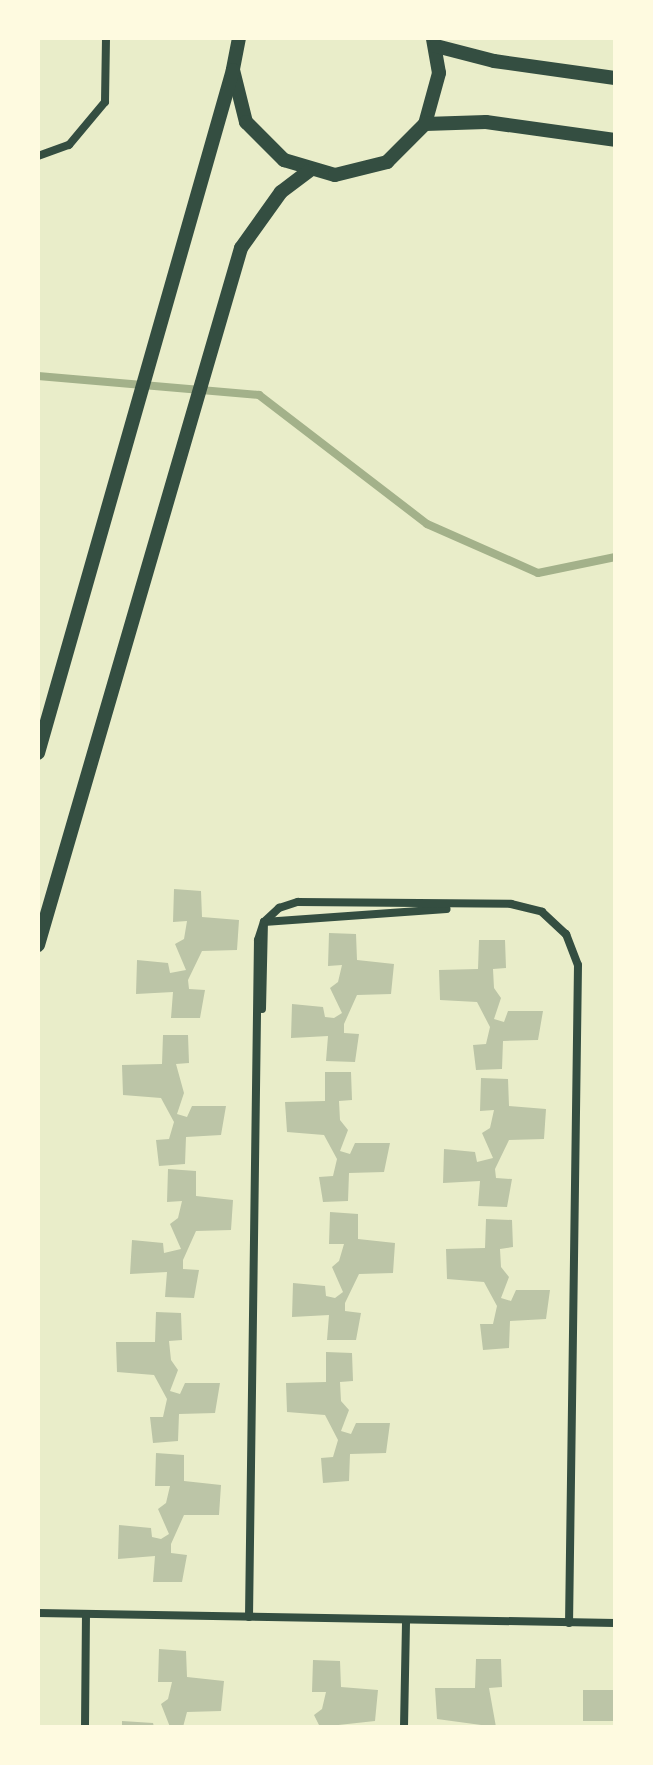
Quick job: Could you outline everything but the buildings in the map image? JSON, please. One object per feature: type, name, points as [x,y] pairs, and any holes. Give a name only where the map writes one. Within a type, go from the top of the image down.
[{"type":"street","points":[[38,156],[69,145],[105,102],[106,38]]},
{"type":"street","points":[[38,753],[150,368],[233,70],[239,38]]},
{"type":"street","points":[[233,70],[246,122],[262,144],[309,171],[335,175],[387,162],[425,124],[436,99],[434,42],[494,61],[615,78]]},
{"type":"street","points":[[425,124],[486,122],[615,140]]},
{"type":"street","points":[[38,945],[241,248],[281,192],[309,171]]},
{"type":"street","points":[[249,1617],[258,940],[264,922],[279,908],[298,902],[511,904],[542,912],[566,934],[578,965],[569,1623]]},
{"type":"street","points":[[264,922],[511,904]]},
{"type":"street","points":[[38,1613],[615,1623]]},
{"type":"street","points":[[85,1727],[86,1614]]},
{"type":"street","points":[[404,1727],[406,1620]]},
{"type":"waterway","points":[[38,376],[259,395],[427,524],[538,573],[615,557]]}]
